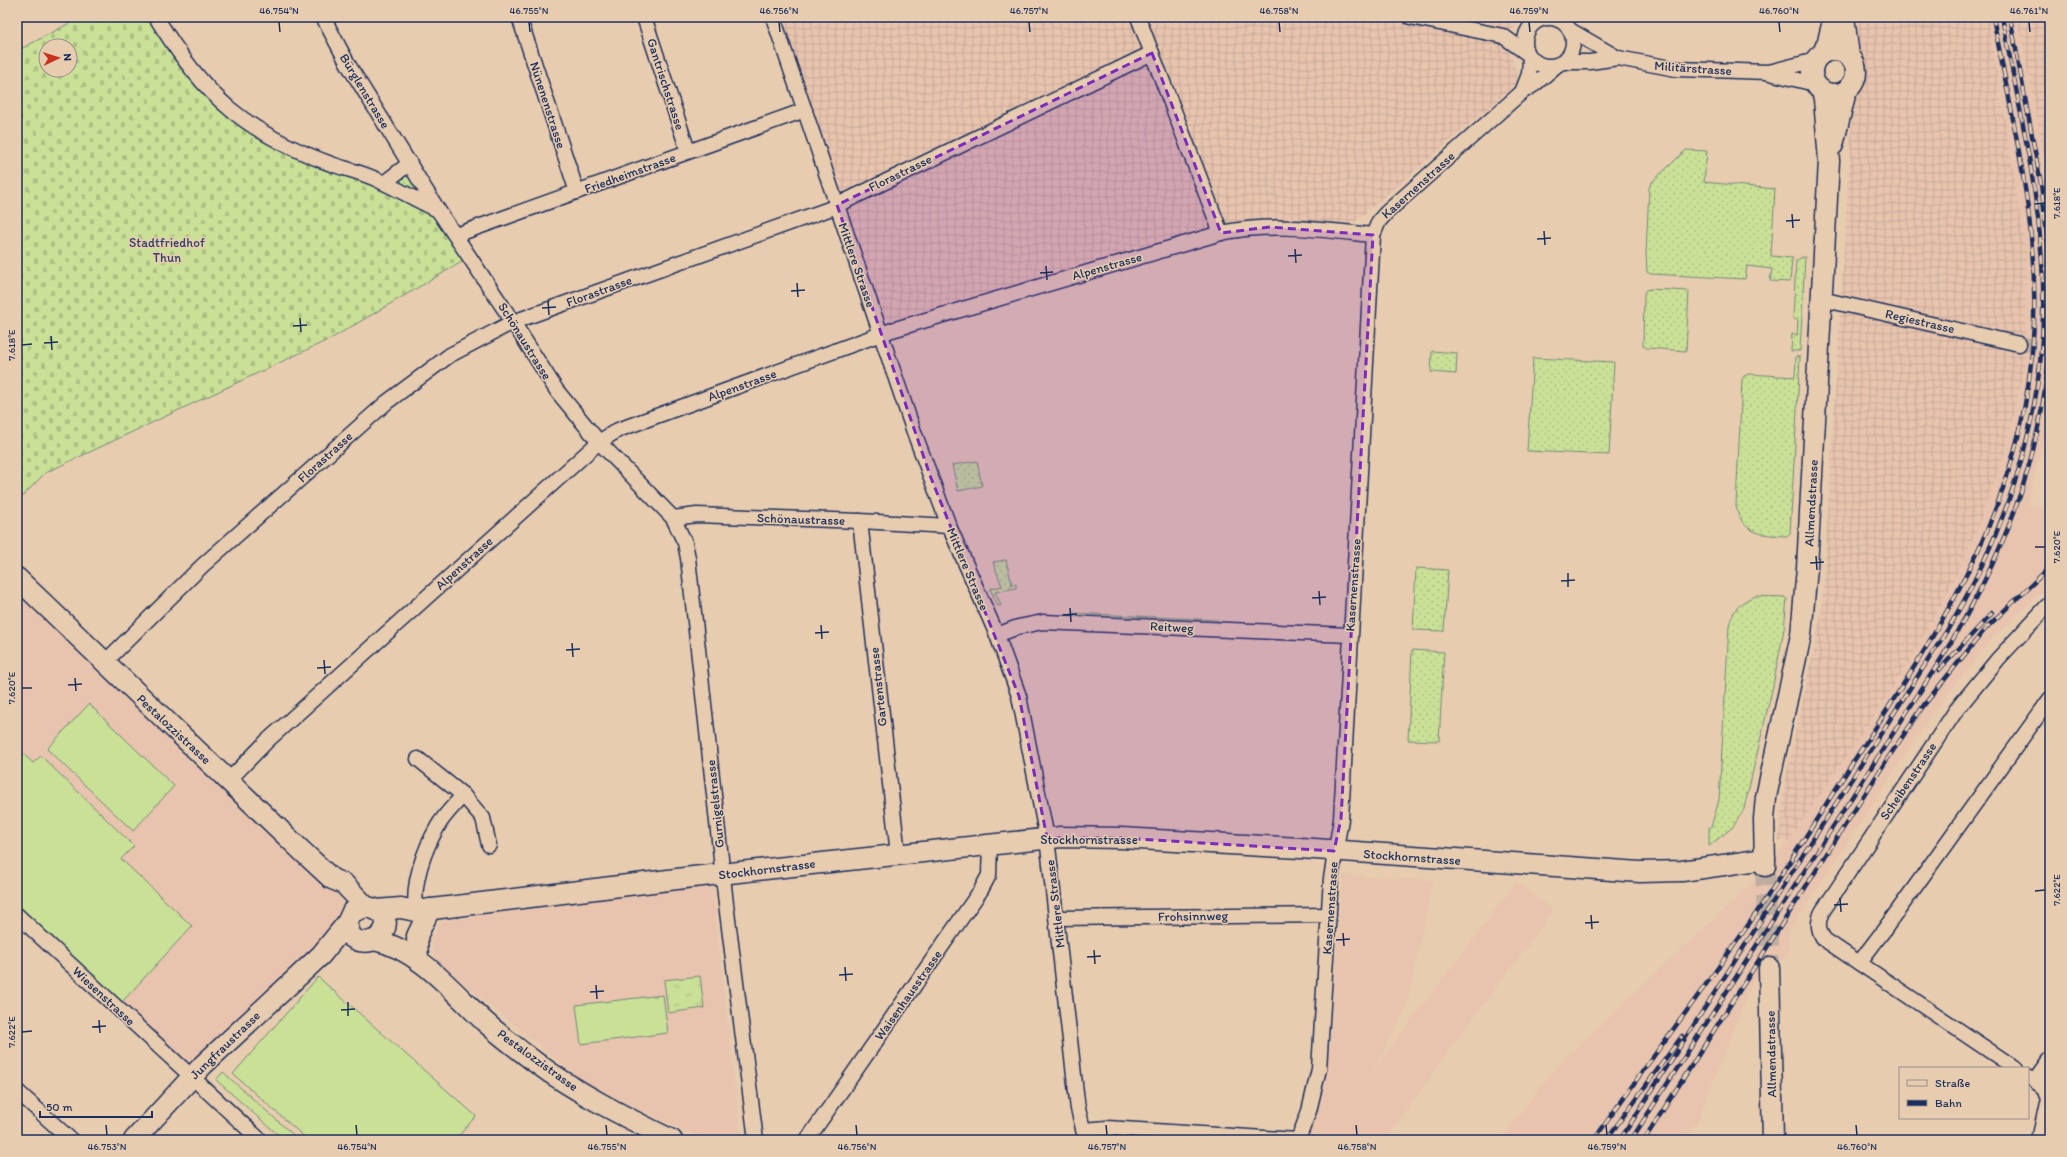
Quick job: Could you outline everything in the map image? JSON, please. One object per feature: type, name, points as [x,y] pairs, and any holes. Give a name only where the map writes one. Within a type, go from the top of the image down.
[{"type":"street","name":"Schönaustrasse","points":[[156,17],[185,60],[208,88],[230,109],[275,139],[384,183],[438,210],[513,322],[556,391],[599,442],[673,518],[698,515],[949,526]]},
{"type":"street","name":"Bürglenstrasse","points":[[322,17],[349,66],[438,210]]},
{"type":"street","name":"Nünenenstrasse","points":[[518,17],[577,192]]},
{"type":"street","name":"Gantrischstrasse","points":[[644,17],[688,151]]},
{"type":"street","name":"Mittlere Strasse","points":[[773,17],[914,432],[949,526],[997,635],[1019,696],[1047,838],[1075,1084],[1085,1135]]},
{"type":"street","points":[[1138,17],[1221,233]]},
{"type":"street","points":[[1410,17],[1503,36],[1542,65],[1560,63],[1572,47],[1573,39],[1565,23],[1552,18],[1534,22],[1503,36]]},
{"type":"street","points":[[1834,17],[1828,41],[1812,69],[1818,87],[1834,94],[1846,91],[1854,80],[1856,74],[1853,62],[1849,56],[1844,17]]},
{"type":"street","points":[[1529,56],[1525,41],[1534,22]]},
{"type":"street","name":"Militärstrasse","points":[[1565,23],[1618,58]]},
{"type":"street","points":[[1819,57],[1834,50],[1849,56]]},
{"type":"street","name":"Florastrasse","points":[[104,663],[192,575],[387,402],[450,355],[513,322],[837,205],[1152,53]]},
{"type":"street","name":"Kasernenstrasse","points":[[1522,92],[1529,74],[1529,56]]},
{"type":"street","name":"Militärstrasse","points":[[1769,72],[1819,57]]},
{"type":"street","name":"Militärstrasse","points":[[1560,63],[1590,62],[1618,58],[1676,69],[1769,72],[1818,87]]},
{"type":"street","name":"Kasernenstrasse","points":[[1298,1140],[1309,1111],[1319,1069],[1334,851],[1341,818],[1373,235],[1379,221],[1387,212],[1522,92],[1535,84],[1560,63]]},
{"type":"street","name":"Allmendstrasse","points":[[1818,87],[1829,160]]},
{"type":"street","name":"Allmendstrasse","points":[[1765,863],[1766,797],[1803,621],[1808,562],[1829,160],[1846,91]]},
{"type":"street","name":"Friedheimstrasse","points":[[456,235],[805,110]]},
{"type":"street","points":[[384,183],[396,176],[410,163]]},
{"type":"street","name":"Alpenstrasse","points":[[229,780],[268,741],[599,442],[618,430],[881,335],[1221,233],[1239,229],[1270,227],[1373,235]]},
{"type":"street","name":"Regiestrasse","points":[[1821,299],[2019,344]]},
{"type":"street","name":"Gurnigelstrasse","points":[[673,518],[685,543],[688,558],[723,874],[756,1140]]},
{"type":"street","name":"Gartenstrasse","points":[[860,521],[898,854]]},
{"type":"street","name":"Pestalozzistrasse","points":[[17,578],[104,663],[332,879],[344,903],[348,921]]},
{"type":"street","name":"Scheibenstrasse","points":[[2014,1067],[1858,963],[1822,936],[1818,926],[1822,912],[1957,709],[1998,659],[2050,602]]},
{"type":"street","name":"Reitweg","points":[[997,635],[1018,627],[1043,622],[1350,635]]},
{"type":"street","points":[[1858,963],[1884,930],[2050,699]]},
{"type":"street","points":[[418,759],[462,795],[483,818],[490,845]]},
{"type":"street","points":[[418,960],[417,936],[423,910],[415,889],[424,858],[438,826],[462,795]]},
{"type":"street","name":"Stockhornstrasse","points":[[375,925],[401,908],[423,910],[723,874],[1047,838],[1121,838],[1640,872],[1682,871],[1765,863]]},
{"type":"street","name":"Waisenhausstrasse","points":[[807,1140],[981,890],[989,875],[990,844]]},
{"type":"street","name":"Pestalozzistrasse","points":[[332,879],[344,884],[392,945],[418,960],[487,1023],[535,1062],[598,1102],[672,1140]]},
{"type":"street","name":"Jungfraustrasse","points":[[134,1140],[191,1078],[321,955],[348,921],[352,912],[375,925]]},
{"type":"street","name":"Wiesenstrasse","points":[[17,915],[191,1078],[260,1140]]},
{"type":"street","name":"Frohsinnweg","points":[[1057,918],[1329,915]]},
{"type":"street","name":"Jungfraustrasse","points":[[321,955],[375,925]]},
{"type":"street","name":"Allmendstrasse","points":[[1769,968],[1773,1140]]},
{"type":"street","points":[[2039,1140],[2048,1098],[2044,1088],[2032,1079],[2050,1060]]},
{"type":"street","points":[[17,1091],[71,1140]]},
{"type":"street","points":[[1085,1135],[1107,1128],[1298,1140]]},
{"type":"highlighted area","points":[[1152,53],[1221,233],[1270,227],[1373,235],[1341,819],[1334,851],[1121,838],[1047,838],[1019,696],[931,478],[837,205]]},
{"type":"shaded area","points":[[773,17],[1519,17],[1507,40],[1519,82],[1343,232],[1255,227],[881,335]]},
{"type":"shaded area","points":[[1857,17],[1988,17],[2026,250],[2025,365],[2004,455],[1977,530],[1955,578],[1909,663],[1788,842],[1779,841],[1785,781],[1817,637],[1822,607],[1853,104],[1866,76],[1866,65],[1858,46]]},
{"type":"shaded area","points":[[1988,17],[2017,17],[2050,186],[2050,408],[2048,424],[2027,505],[2050,510],[2050,584],[1989,642],[1930,717],[1788,933],[1789,954],[1753,981],[1699,1118],[1684,1140],[1499,1140],[1558,1065],[1741,894],[1788,842],[1909,663],[1955,578],[1977,530],[2004,455],[2025,365],[2004,109]]},
{"type":"shaded area","points":[[2017,17],[2050,17],[2050,186],[2034,104]]},
{"type":"shaded area","points":[[17,578],[336,891],[346,909],[349,918],[191,1078],[17,915]]},
{"type":"shaded area","points":[[1343,875],[1433,880],[1406,1008],[1372,1072],[1517,882],[1553,911],[1442,1060],[1386,1140],[1307,1140],[1316,1109],[1330,1042]]},
{"type":"shaded area","points":[[712,885],[741,1140],[704,1140],[590,1087],[435,960],[431,938],[442,921]]},
{"type":"green space","name":"Stadtfriedhof Thun","points":[[81,17],[156,17],[185,60],[253,125],[438,210],[465,260],[332,338],[45,473],[17,502],[17,51],[38,40],[38,78],[78,78],[78,38],[41,38]]},
{"type":"green space","points":[[1686,150],[1707,151],[1704,182],[1775,189],[1771,256],[1793,258],[1790,282],[1770,281],[1772,269],[1747,266],[1745,279],[1651,274],[1647,272],[1646,254],[1649,188],[1652,182]]},
{"type":"green space","points":[[404,176],[409,177],[419,190],[419,193],[402,185],[401,180]]},
{"type":"green space","points":[[1802,257],[1805,257],[1800,351],[1791,351],[1792,334],[1797,335],[1798,320],[1793,319],[1796,261]]},
{"type":"green space","points":[[1646,290],[1689,291],[1686,351],[1647,348],[1643,346],[1644,293]]},
{"type":"green space","points":[[1432,351],[1457,353],[1456,374],[1431,372]]},
{"type":"green space","points":[[1796,356],[1800,357],[1790,533],[1787,536],[1762,534],[1748,528],[1743,523],[1736,506],[1742,380],[1744,376],[1749,374],[1795,377]]},
{"type":"green space","points":[[1533,358],[1614,362],[1609,455],[1527,451]]},
{"type":"green space","points":[[977,461],[982,486],[958,491],[952,465]]},
{"type":"green space","points":[[1006,560],[1012,585],[1016,584],[1016,588],[995,592],[1001,605],[998,606],[990,589],[1002,586],[993,562]]},
{"type":"green space","points":[[1416,568],[1448,570],[1444,631],[1413,630]]},
{"type":"green space","points":[[1756,596],[1784,597],[1787,599],[1784,629],[1773,686],[1744,809],[1733,827],[1709,846],[1709,827],[1711,827],[1719,800],[1729,626],[1732,616],[1738,607],[1745,601]]},
{"type":"green space","points":[[1072,613],[1218,620],[1218,623],[1069,616]]},
{"type":"green space","points":[[1412,650],[1444,652],[1439,741],[1408,740]]},
{"type":"green space","points":[[89,704],[174,786],[133,831],[47,749]]},
{"type":"green space","points":[[17,748],[33,763],[41,756],[134,846],[121,859],[192,926],[122,1002],[17,904]]},
{"type":"green space","points":[[700,976],[704,1008],[668,1013],[664,980]]},
{"type":"green space","points":[[318,977],[476,1116],[455,1140],[308,1140],[233,1074]]},
{"type":"green space","points":[[663,995],[668,1033],[581,1044],[576,1005]]},
{"type":"green space","points":[[223,1072],[299,1140],[284,1140],[216,1080]]},
{"type":"tunnel","points":[[2019,344],[2050,346]]},
{"type":"tunnel","points":[[1765,866],[1769,968]]},
{"type":"railway","points":[[1594,1140],[1752,920],[1915,666],[1971,566],[1994,514],[2012,459],[2026,402],[2033,340],[2034,299],[2033,259],[2024,178],[1993,17]]},
{"type":"railway","points":[[1620,1140],[1948,629],[1972,586],[1992,543],[2010,498],[2024,453],[2034,407],[2041,360],[2043,311],[2042,262],[2036,201],[2026,139],[2002,17]]},
{"type":"railway","points":[[2010,17],[2041,184],[2050,259]]},
{"type":"railway","points":[[1631,1140],[1941,659],[1983,585],[2015,510],[2027,472],[2045,392],[2050,349]]},
{"type":"railway","points":[[1644,1140],[1886,761],[1924,705],[1986,628],[2050,567]]},
{"type":"railway","points":[[1939,670],[1992,613]]},
{"type":"railway","points":[[1606,1140],[1682,1036]]}]
